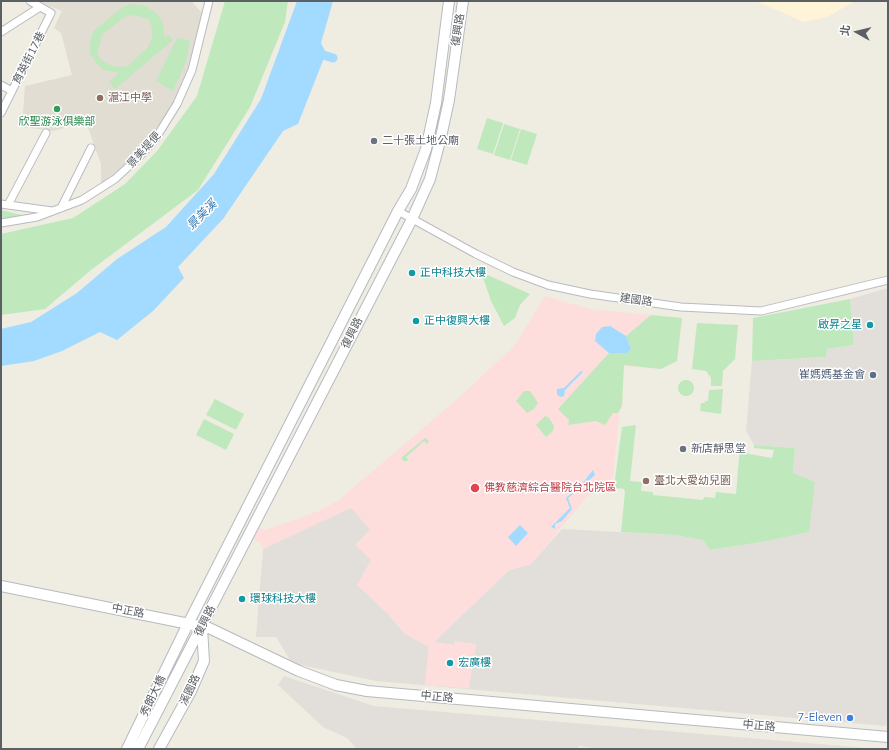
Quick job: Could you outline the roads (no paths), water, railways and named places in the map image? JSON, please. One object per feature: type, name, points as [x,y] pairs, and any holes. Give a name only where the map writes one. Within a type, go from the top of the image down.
[{"type":"main road","name":"復興路","points":[[178,642],[398,211],[411,189],[426,149],[436,103],[449,1]]},
{"type":"main road","name":"復興路","points":[[192,648],[248,533],[412,219],[430,179],[442,137],[463,1]]},
{"type":"main road","name":"中正路","points":[[1,586],[209,628],[299,671],[336,685],[367,691],[888,737]]},
{"type":"main road","name":"溪園路","points":[[159,749],[191,691],[204,661],[202,626]]},
{"type":"main road","name":"秀朗大橋","points":[[127,749],[178,642]]},
{"type":"main road","name":"秀朗大橋","points":[[138,749],[192,648]]},
{"type":"street","points":[[1,32],[40,7],[30,1]]},
{"type":"street","name":"景美堤便","points":[[1,223],[22,221],[82,200],[115,179],[154,141],[177,104],[192,70],[209,1]]},
{"type":"street","name":"育英街17巷","points":[[1,84],[12,91],[51,13],[40,7]]},
{"type":"street","points":[[1,113],[12,91]]},
{"type":"street","points":[[46,133],[5,204],[54,211]]},
{"type":"street","points":[[61,208],[91,148]]},
{"type":"street","name":"建國路","points":[[398,211],[476,254],[513,272],[548,285],[590,294],[682,306],[761,311],[888,280]]},
{"type":"water","name":"景美溪","points":[[297,1],[333,1],[321,43],[326,53],[298,124],[283,131],[223,219],[178,267],[184,278],[153,311],[117,340],[100,332],[62,351],[34,361],[1,366],[1,329],[31,322],[77,293],[117,259],[166,227],[214,174],[261,99]]},
{"type":"water","points":[[610,326],[626,336],[631,349],[627,353],[609,353],[595,341],[596,334],[602,327]]},
{"type":"water","points":[[581,371],[583,372],[565,390],[564,396],[561,397],[557,395],[557,389],[564,388]]},
{"type":"water","points":[[593,470],[595,475],[568,498],[572,509],[562,521],[555,524],[555,529],[551,527],[570,508],[566,498],[581,485]]},
{"type":"water","points":[[520,525],[528,533],[516,546],[508,537]]},
{"type":"waterway","points":[[313,52],[333,58]]},
{"type":"place","name":"滬江中學","points":[[100,98]]},
{"type":"place","name":"欣聖游泳俱樂部","points":[[57,109]]},
{"type":"place","name":"二十張土地公廟","points":[[374,141]]},
{"type":"place","name":"正中科技大樓","points":[[412,273]]},
{"type":"place","name":"正中復興大樓","points":[[416,321]]},
{"type":"place","name":"啟昇之星","points":[[870,325]]},
{"type":"place","name":"崔媽媽基金會","points":[[873,375]]},
{"type":"place","name":"新店靜思堂","points":[[683,449]]},
{"type":"place","name":"臺北大愛幼兒園","points":[[646,481]]},
{"type":"place","name":"佛教慈濟綜合醫院台北院區","points":[[475,488]]},
{"type":"place","name":"環球科技大樓","points":[[242,599]]},
{"type":"place","name":"宏廣樓","points":[[450,663]]},
{"type":"place","name":"7-Eleven","points":[[850,718]]}]
